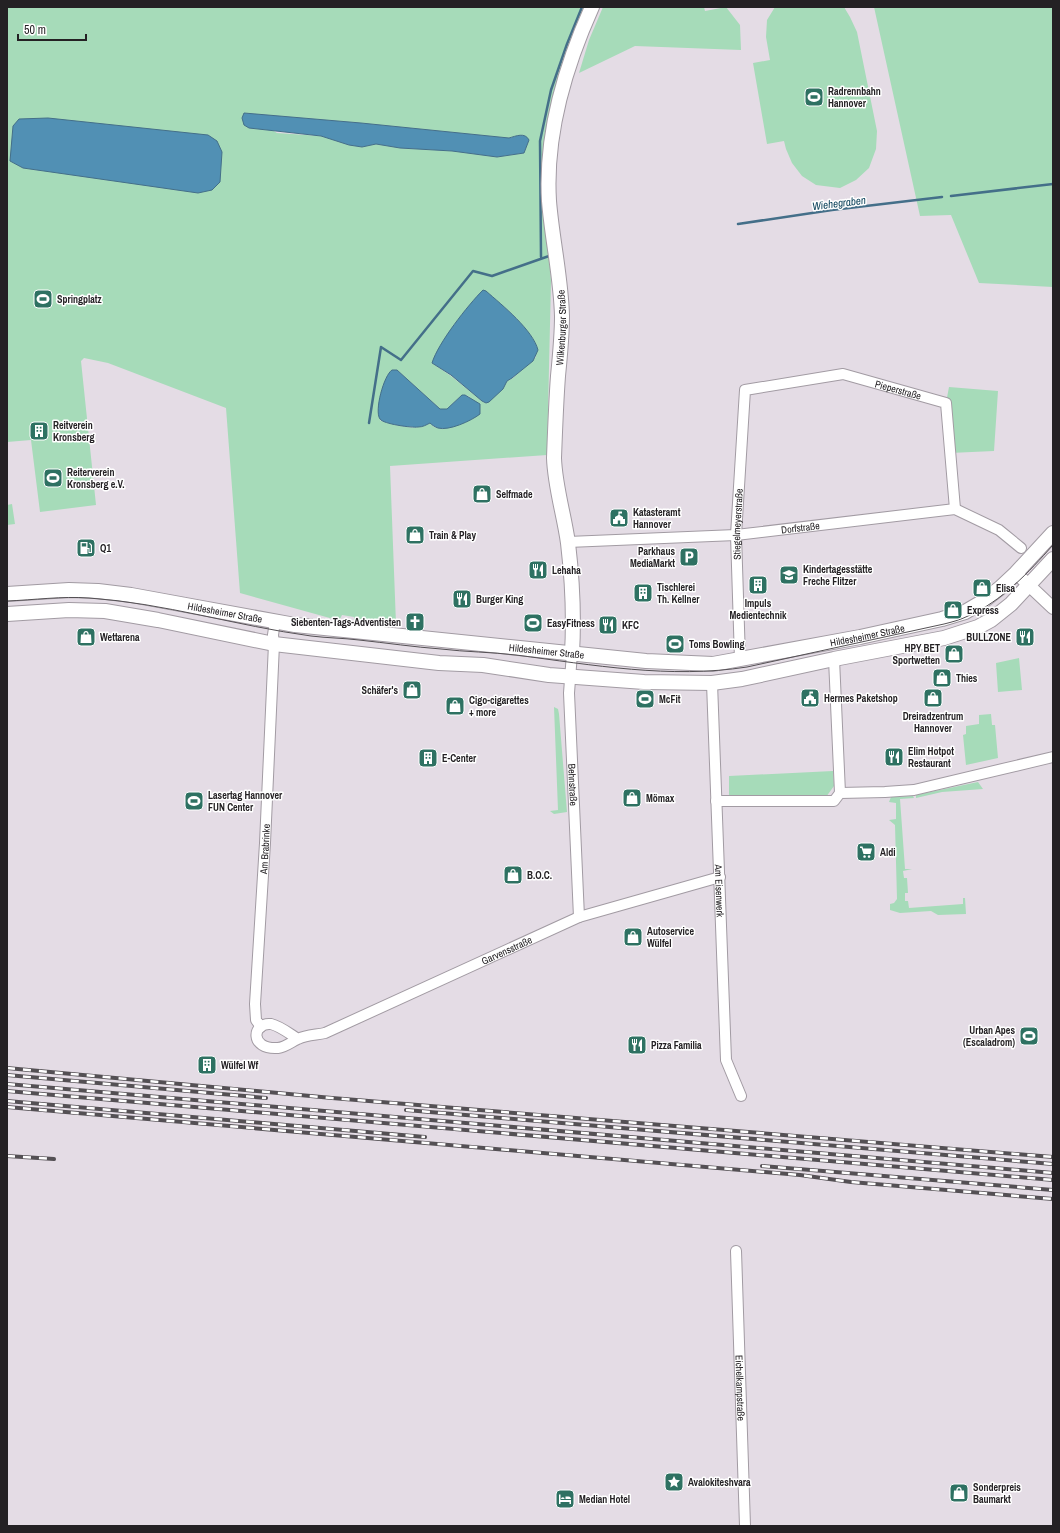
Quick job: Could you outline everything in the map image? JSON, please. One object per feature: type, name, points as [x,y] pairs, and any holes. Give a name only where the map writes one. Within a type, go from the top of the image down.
[{"type":"main road","name":"Wilkenburger Straße","points":[[572,653],[568,542],[555,477],[554,458],[562,317],[560,283],[551,224],[548,171],[550,147],[557,110],[566,76],[592,7]]},
{"type":"main road","name":"Hildesheimer Straße","points":[[7,594],[69,590],[98,591],[163,601],[275,622],[396,636],[646,661],[713,664],[860,637],[942,620],[965,612],[982,602],[1016,573],[1053,533]]},
{"type":"main road","name":"Hildesheimer Straße","points":[[7,614],[61,610],[105,611],[158,620],[274,644],[439,663],[483,665],[549,675],[644,682],[712,683],[742,679],[834,659],[944,638],[978,627],[991,620],[1011,604],[1053,559]]},
{"type":"street","name":"Pieperstraße","points":[[745,390],[843,374],[946,403],[955,509]]},
{"type":"street","name":"Stiegelmeyerstraße","points":[[740,659],[736,535],[745,390]]},
{"type":"street","name":"Dorfstraße","points":[[568,542],[736,535],[955,509]]},
{"type":"street","points":[[955,509],[999,530],[1022,548]]},
{"type":"street","points":[[1016,573],[1053,608]]},
{"type":"street","name":"Am Brabrinke","points":[[261,1026],[256,1020],[255,1004],[265,843],[274,644],[273,635],[275,622]]},
{"type":"street","name":"Behnstraße","points":[[572,653],[569,694],[579,917]]},
{"type":"street","points":[[716,801],[834,801],[840,793],[834,659]]},
{"type":"street","name":"Am Eisenwerk","points":[[712,683],[726,1060],[741,1096]]},
{"type":"street","points":[[840,793],[914,790],[1053,757]]},
{"type":"street","name":"Garvensstraße","points":[[261,1026],[256,1034],[257,1042],[266,1047],[278,1048],[285,1046],[298,1038],[325,1033],[579,917],[720,877]]},
{"type":"street","points":[[261,1026],[265,1024],[273,1024],[298,1038]]},
{"type":"street","name":"Eichelkampstraße","points":[[736,1251],[745,1526]]},
{"type":"green space","points":[[7,7],[592,7],[566,76],[547,228],[551,281],[547,455],[390,466],[396,624],[358,622],[354,620],[354,617],[342,615],[340,619],[337,620],[240,593],[226,408],[108,363],[84,358],[81,361],[96,505],[40,512],[31,440],[7,442]],"holes":[[[244,113],[509,138],[523,135],[529,140],[524,153],[497,157],[452,151],[400,148],[376,144],[362,147],[349,145],[321,136],[277,133]],[[10,161],[55,172],[23,168]],[[501,304],[517,319],[536,357],[513,378],[507,381],[486,403],[432,363]],[[392,370],[397,370],[440,409],[447,409],[462,395],[470,397],[443,429],[434,427],[430,423],[424,426],[412,427],[400,426],[380,420]]]},
{"type":"green space","points":[[603,7],[704,7],[705,11],[726,7],[740,25],[741,50],[635,46],[579,73],[589,40]]},
{"type":"green space","name":"Radrennbahn Hannover","points":[[775,7],[844,7],[857,32],[877,131],[876,149],[869,168],[856,180],[840,188],[816,185],[802,176],[792,163],[784,141],[767,144],[753,63],[770,60],[766,37],[767,20]]},
{"type":"green space","points":[[874,7],[1053,7],[1053,287],[979,283],[951,215],[920,216]]},
{"type":"green space","points":[[949,387],[998,391],[994,451],[950,453],[946,403]]},
{"type":"green space","points":[[12,504],[15,524],[7,525],[7,505]]},
{"type":"green space","points":[[1019,658],[1022,690],[998,692],[996,663]]},
{"type":"green space","points":[[554,707],[558,709],[559,714],[567,812],[554,814],[550,811],[558,810]]},
{"type":"green space","points":[[991,714],[992,725],[995,725],[998,758],[966,765],[963,735],[966,734],[966,726],[979,724],[979,715]]},
{"type":"green space","points":[[833,771],[834,786],[826,797],[729,798],[729,776]]},
{"type":"green space","points":[[978,782],[983,789],[942,792],[916,798],[916,795]]},
{"type":"green space","points":[[913,796],[914,798],[900,799],[905,869],[912,869],[903,871],[904,878],[907,878],[908,893],[905,893],[905,901],[908,901],[909,908],[963,904],[963,898],[965,898],[966,914],[938,915],[931,911],[900,913],[890,910],[890,904],[894,903],[897,899],[895,825],[889,820],[896,819],[896,803],[889,802],[891,797]]},
{"type":"water","points":[[244,113],[509,138],[523,135],[529,140],[524,153],[497,157],[452,151],[400,148],[376,144],[362,147],[349,145],[321,136],[249,128],[244,125],[242,118]]},
{"type":"water","points":[[48,118],[208,135],[217,141],[222,152],[220,182],[212,190],[198,193],[23,168],[10,161],[13,126],[19,119]]},
{"type":"water","points":[[483,290],[500,303],[524,326],[535,342],[538,350],[533,361],[507,381],[503,389],[486,403],[451,375],[432,363],[440,345],[462,314]]},
{"type":"water","points":[[392,370],[397,370],[440,409],[447,409],[462,395],[465,395],[480,404],[480,414],[460,425],[443,429],[437,428],[430,423],[420,427],[415,427],[382,421],[378,415],[379,401],[383,386]]},
{"type":"waterway","points":[[541,257],[540,141],[551,90],[582,7]]},
{"type":"waterway","name":"Wiehegraben","points":[[951,196],[1053,184]]},
{"type":"waterway","name":"Wiehegraben","points":[[738,224],[832,210],[942,197]]},
{"type":"waterway","points":[[369,423],[381,347],[401,360],[473,271],[492,276],[549,256]]},
{"type":"tram line","points":[[7,601],[69,597],[89,598],[145,605],[256,627],[311,636],[353,639],[450,650],[507,654],[632,669],[689,672],[747,667],[962,619],[992,603],[1024,576],[1053,545]]},
{"type":"railway","points":[[7,1068],[332,1098],[1053,1157]]},
{"type":"railway","points":[[7,1075],[266,1098]]},
{"type":"railway","points":[[7,1084],[1053,1173]]},
{"type":"railway","points":[[7,1091],[1053,1180]]},
{"type":"railway","points":[[7,1101],[425,1137]]},
{"type":"railway","points":[[7,1107],[800,1175],[851,1182],[1053,1199]]},
{"type":"railway","points":[[406,1110],[1053,1164]]},
{"type":"railway","points":[[7,1156],[54,1159]]},
{"type":"railway","points":[[762,1166],[1053,1190]]},
{"type":"place","name":"Radrennbahn Hannover","points":[[814,97]]},
{"type":"place","name":"Springplatz","points":[[43,299]]},
{"type":"place","name":"Reitverein Kronsberg","points":[[39,431]]},
{"type":"place","name":"Reiterverein Kronsberg e.V.","points":[[53,478]]},
{"type":"place","name":"Selfmade","points":[[482,494]]},
{"type":"place","name":"Katasteramt Hannover","points":[[619,518]]},
{"type":"place","name":"Train & Play","points":[[415,535]]},
{"type":"place","name":"Q1","points":[[86,548]]},
{"type":"place","name":"Parkhaus MediaMarkt","points":[[689,557]]},
{"type":"place","name":"Lehaha","points":[[538,570]]},
{"type":"place","name":"Kindertagesstätte Freche Flitzer","points":[[789,575]]},
{"type":"place","name":"Impuls Medientechnik","points":[[758,585]]},
{"type":"place","name":"Elisa","points":[[982,588]]},
{"type":"place","name":"Tischlerei Th. Kellner","points":[[643,593]]},
{"type":"place","name":"Burger King","points":[[462,599]]},
{"type":"place","name":"Express","points":[[953,610]]},
{"type":"place","name":"Siebenten-Tags-Adventisten","points":[[415,622]]},
{"type":"place","name":"EasyFitness","points":[[533,623]]},
{"type":"place","name":"KFC","points":[[608,625]]},
{"type":"place","name":"Wettarena","points":[[86,637]]},
{"type":"place","name":"BULLZONE","points":[[1025,637]]},
{"type":"place","name":"Toms Bowling","points":[[675,644]]},
{"type":"place","name":"HPY BET Sportwetten","points":[[954,654]]},
{"type":"place","name":"Thies","points":[[942,678]]},
{"type":"place","name":"Schäfer's","points":[[412,690]]},
{"type":"place","name":"Hermes Paketshop","points":[[810,698]]},
{"type":"place","name":"Dreiradzentrum Hannover","points":[[933,698]]},
{"type":"place","name":"McFit","points":[[645,699]]},
{"type":"place","name":"Cigo-cigarettes + more","points":[[455,706]]},
{"type":"place","name":"Elim Hotpot Restaurant","points":[[894,757]]},
{"type":"place","name":"E-Center","points":[[428,758]]},
{"type":"place","name":"Mömax","points":[[632,798]]},
{"type":"place","name":"Lasertag Hannover FUN Center","points":[[194,801]]},
{"type":"place","name":"Aldi","points":[[866,852]]},
{"type":"place","name":"B.O.C.","points":[[513,875]]},
{"type":"place","name":"Autoservice Wülfel","points":[[633,937]]},
{"type":"place","name":"Urban Apes (Escaladrom)","points":[[1029,1036]]},
{"type":"place","name":"Pizza Familia","points":[[637,1045]]},
{"type":"place","name":"Wülfel Wf","points":[[207,1065]]},
{"type":"place","name":"Avalokiteshvara","points":[[674,1482]]},
{"type":"place","name":"Sonderpreis Baumarkt","points":[[959,1493]]},
{"type":"place","name":"Median Hotel","points":[[565,1499]]}]
